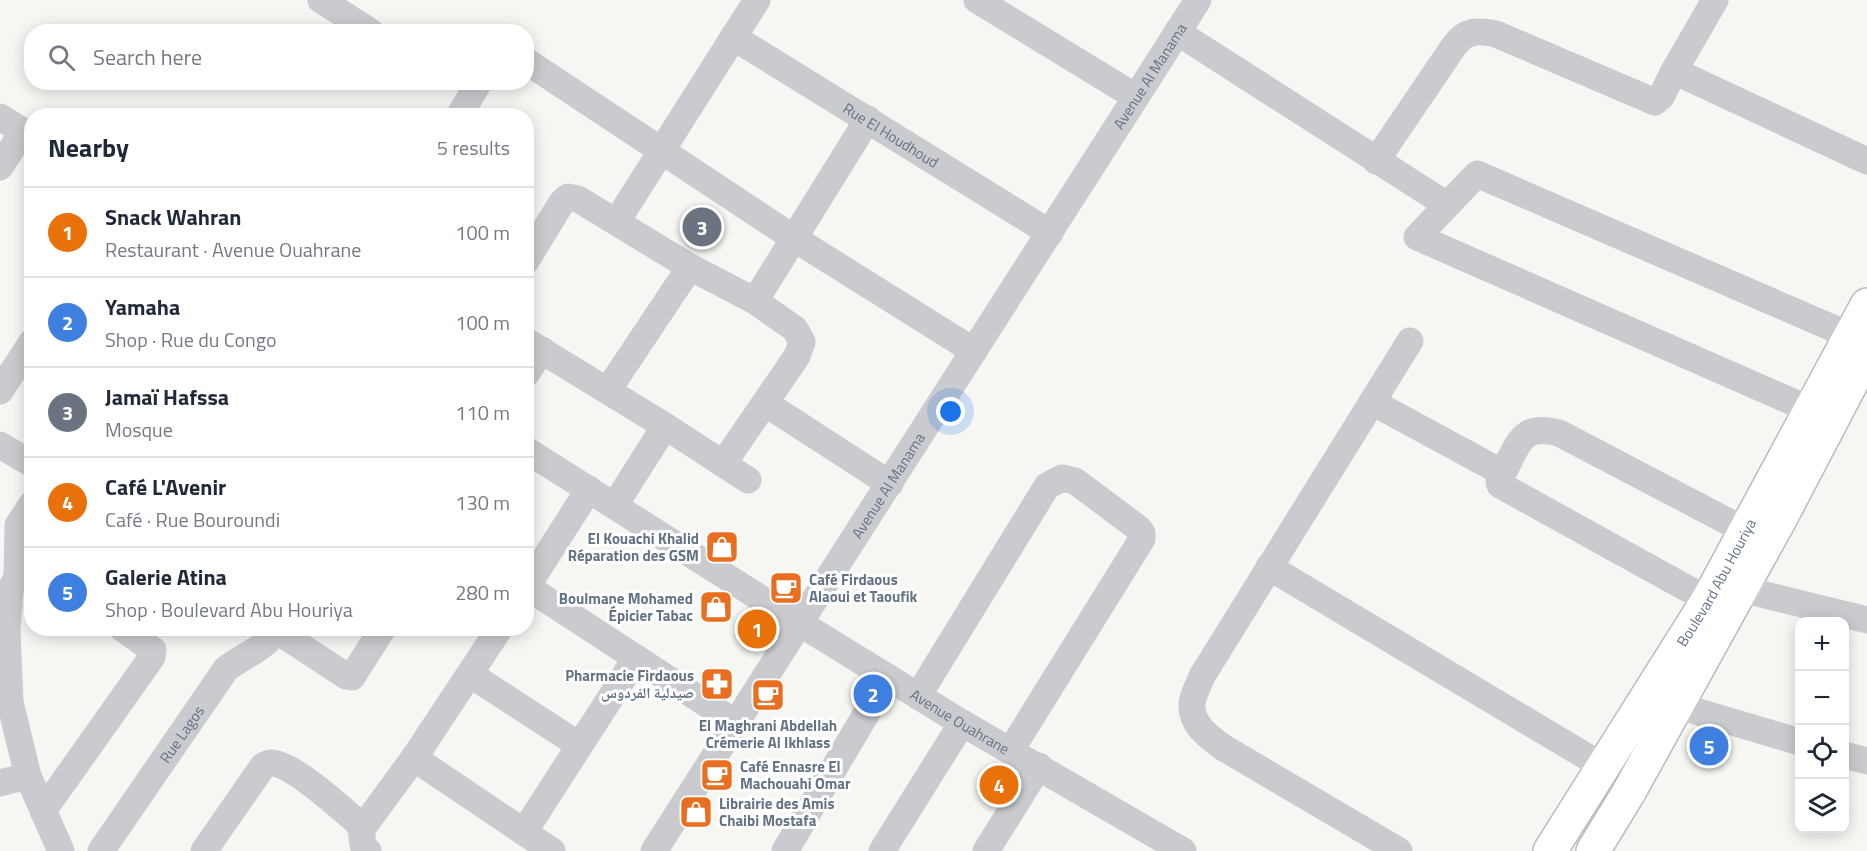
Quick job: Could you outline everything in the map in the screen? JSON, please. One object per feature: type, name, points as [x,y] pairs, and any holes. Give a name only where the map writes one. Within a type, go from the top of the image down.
[{"type":"main road","name":"Boulevard Abu Houriya","points":[[1593,851],[1629,792],[1741,589],[1859,345],[1867,304]]},
{"type":"main road","name":"Boulevard Abu Houriya","points":[[1550,851],[1708,600],[1811,410],[1859,345]]},
{"type":"street","points":[[321,0],[358,24]]},
{"type":"street","points":[[617,221],[757,0]]},
{"type":"street","points":[[976,0],[1136,98]]},
{"type":"street","name":"Avenue Al Manama","points":[[654,851],[1198,0]]},
{"type":"street","points":[[1376,160],[1459,39],[1474,30],[1496,34],[1655,102],[1661,97],[1715,0]]},
{"type":"street","points":[[1177,32],[1447,205]]},
{"type":"street","name":"Rue El Houdhoud","points":[[733,37],[1050,233]]},
{"type":"street","points":[[534,66],[795,239],[974,351]]},
{"type":"street","points":[[1674,71],[1867,161]]},
{"type":"street","points":[[0,117],[24,132]]},
{"type":"street","points":[[755,301],[868,119]]},
{"type":"street","points":[[0,167],[24,138]]},
{"type":"street","points":[[1811,410],[1417,237],[1477,174],[1859,345]]},
{"type":"street","points":[[534,246],[562,202],[568,197],[578,199],[690,267],[755,301],[795,329],[802,342],[797,356],[723,464]]},
{"type":"street","points":[[608,390],[690,267]]},
{"type":"street","points":[[1399,851],[1208,737],[1196,723],[1192,703],[1202,676],[1410,341]]},
{"type":"street","points":[[534,345],[748,480]]},
{"type":"street","points":[[0,391],[24,354]]},
{"type":"street","points":[[1372,402],[1503,473]]},
{"type":"street","points":[[765,403],[890,483]]},
{"type":"street","points":[[615,505],[665,426]]},
{"type":"street","points":[[1708,600],[1500,485],[1503,473],[1519,443],[1529,432],[1542,429],[1559,433],[1746,531]]},
{"type":"street","points":[[0,445],[24,459]]},
{"type":"street","name":"Avenue Ouahrane","points":[[534,455],[962,723],[1183,851]]},
{"type":"street","points":[[918,696],[1047,486],[1062,478],[1075,481],[1138,528],[1142,532],[1142,539],[1011,750]]},
{"type":"street","points":[[534,576],[589,489]]},
{"type":"street","points":[[24,516],[18,525],[24,575],[10,590],[5,704],[28,776],[61,851]]},
{"type":"street","points":[[1269,567],[1604,767]]},
{"type":"street","points":[[1741,589],[1867,620]]},
{"type":"street","points":[[534,592],[736,723]]},
{"type":"street","points":[[43,811],[152,657],[153,650],[149,645],[135,636]]},
{"type":"street","name":"Rue Lagos","points":[[101,851],[226,669],[242,657],[264,646],[272,636]]},
{"type":"street","name":"Rue Lagos","points":[[287,636],[346,676],[352,677],[378,636]]},
{"type":"street","points":[[364,840],[414,758],[495,636]]},
{"type":"street","points":[[524,832],[636,658]]},
{"type":"street","points":[[471,675],[579,745]]},
{"type":"street","points":[[785,851],[888,677]]},
{"type":"street","points":[[1676,705],[1795,741]]},
{"type":"street","points":[[882,851],[962,723]]},
{"type":"street","points":[[1849,756],[1867,762]]},
{"type":"street","points":[[414,758],[552,851]]},
{"type":"street","points":[[204,851],[263,766],[270,762],[292,770],[356,820],[364,840]]},
{"type":"street","points":[[986,851],[1039,766]]},
{"type":"street","points":[[0,783],[28,776]]},
{"type":"place","name":"Jamaï Hafssa","points":[[702,227]]},
{"type":"place","name":"El Kouachi Khalid Réparation des GSM","points":[[722,547]]},
{"type":"place","name":"Café Firdaous Alaoui et Taoufik","points":[[786,588]]},
{"type":"place","name":"Boulmane Mohamed Épicier Tabac","points":[[716,607]]},
{"type":"place","name":"Snack Wahran","points":[[757,629]]},
{"type":"place","name":"Pharmacie Firdaous صيدلية الفردوس","points":[[717,684]]},
{"type":"place","name":"Yamaha","points":[[873,694]]},
{"type":"place","name":"El Maghrani Abdellah Crémerie Al Ikhlass","points":[[768,695]]},
{"type":"place","name":"Galerie Atina","points":[[1709,746]]},
{"type":"place","name":"Café Ennasre El Machouahi Omar","points":[[717,775]]},
{"type":"place","name":"Café L'Avenir","points":[[999,785]]},
{"type":"place","name":"Librairie des Amis Chaibi Mostafa","points":[[696,812]]}]
